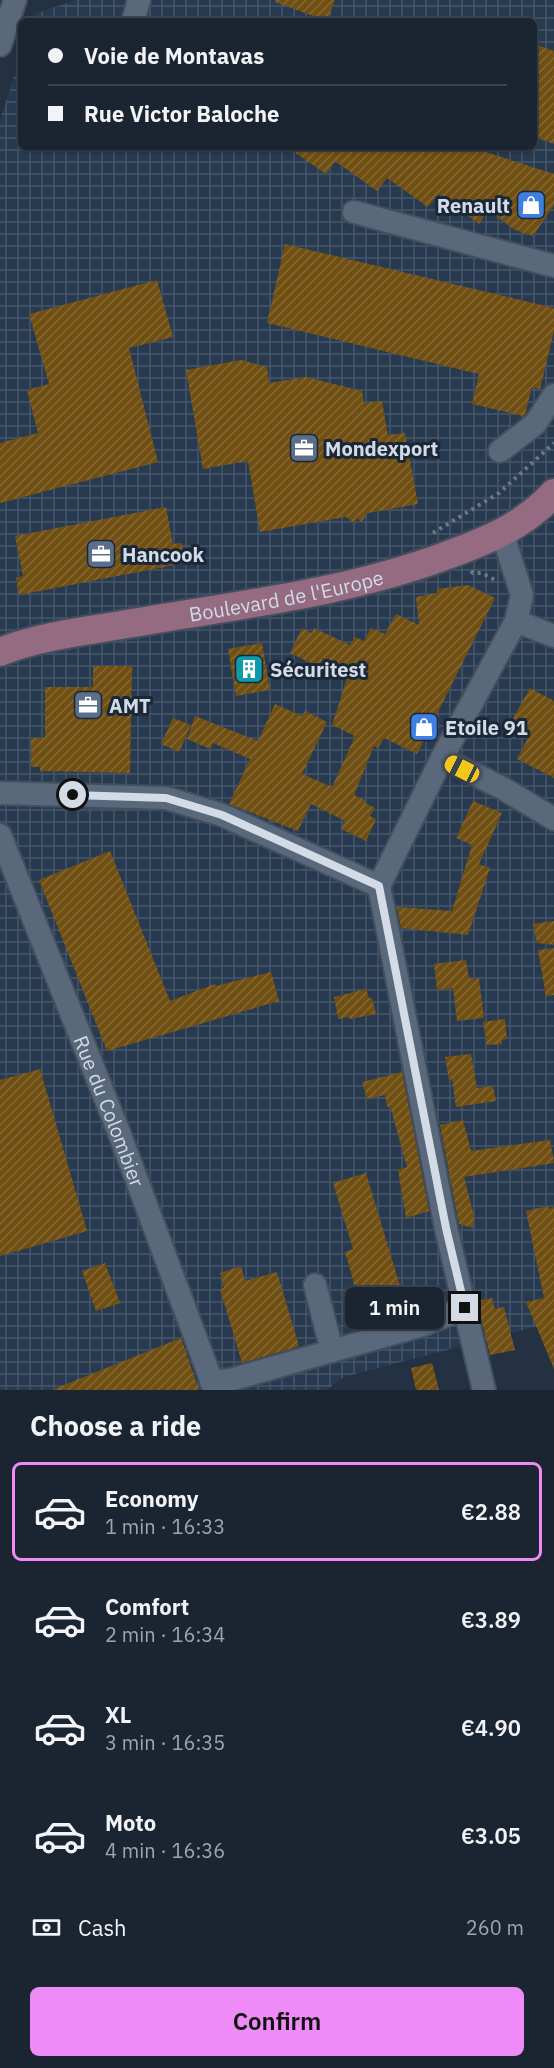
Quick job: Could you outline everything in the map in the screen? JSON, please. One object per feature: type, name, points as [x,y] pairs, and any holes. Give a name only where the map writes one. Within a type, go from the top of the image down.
[{"type":"main road","name":"Boulevard de l'Europe","points":[[0,652],[54,637],[367,581],[423,565],[476,546],[508,531],[544,504],[554,493]]},
{"type":"street","points":[[0,45],[15,0]]},
{"type":"street","points":[[134,18],[139,0]]},
{"type":"street","points":[[354,212],[554,266]]},
{"type":"street","points":[[500,451],[535,424],[554,395]]},
{"type":"street","points":[[484,1390],[446,1228],[379,886],[442,758],[516,621],[522,595],[505,542],[508,531]]},
{"type":"street","points":[[516,621],[554,636]]},
{"type":"street","points":[[442,758],[504,789],[554,819]]},
{"type":"street","points":[[0,793],[166,798],[222,815],[379,886]]},
{"type":"street","name":"Rue du Colombier","points":[[0,835],[120,1135],[213,1386]]},
{"type":"street","points":[[315,1286],[332,1351]]},
{"type":"street","points":[[213,1386],[423,1325],[465,1308]]},
{"type":"path","points":[[429,535],[499,494],[554,443]]},
{"type":"shaded area","points":[[76,0],[554,0],[554,1322],[344,1377],[326,1390],[0,1390],[0,120],[18,64],[18,150],[537,150],[537,18],[33,18],[34,14]]},
{"type":"building","points":[[275,0],[335,0],[328,18],[319,18],[275,2]]},
{"type":"building","points":[[537,45],[554,51],[554,144],[537,138]]},
{"type":"building","points":[[291,150],[479,150],[554,174],[554,205],[533,236],[515,230],[488,210],[479,224],[438,194],[428,207],[387,178],[377,191],[335,161],[326,174]]},
{"type":"building","points":[[285,244],[554,308],[554,331],[540,389],[532,387],[525,415],[472,404],[479,374],[267,323]]},
{"type":"building","points":[[157,280],[173,337],[129,348],[158,462],[0,503],[0,443],[38,433],[27,390],[49,384],[29,314]]},
{"type":"building","name":"Mondexport","points":[[241,360],[267,367],[269,383],[306,377],[362,391],[364,403],[382,401],[388,435],[405,433],[418,504],[368,513],[361,522],[357,518],[354,523],[346,517],[260,532],[248,461],[203,469],[186,370]]},
{"type":"building","name":"Hancook","points":[[166,507],[173,544],[182,543],[185,563],[19,595],[16,578],[23,576],[15,536]]},
{"type":"building","points":[[468,585],[495,598],[417,754],[384,738],[378,748],[374,746],[354,795],[375,808],[370,816],[376,819],[366,841],[341,829],[345,821],[311,804],[298,831],[229,804],[250,759],[213,743],[210,749],[187,739],[195,716],[258,741],[275,704],[302,716],[305,711],[327,722],[302,774],[332,787],[355,736],[332,725],[350,669],[323,658],[319,667],[290,653],[302,628],[312,633],[314,628],[350,645],[355,637],[364,641],[371,628],[385,634],[396,614],[419,625],[416,597],[437,593],[437,589]]},
{"type":"building","name":"Sécuritest","points":[[262,643],[270,690],[236,696],[228,649]]},
{"type":"building","name":"AMT","points":[[93,666],[132,666],[130,773],[40,771],[40,767],[31,767],[31,738],[45,738],[45,687],[93,687]]},
{"type":"building","points":[[530,688],[554,701],[554,778],[517,759],[528,738],[508,727]]},
{"type":"building","points":[[173,718],[191,725],[179,752],[161,744]]},
{"type":"building","points":[[473,801],[502,813],[479,864],[490,868],[468,935],[401,928],[397,907],[452,911],[472,845],[456,838]]},
{"type":"building","points":[[110,851],[170,1001],[215,984],[216,986],[271,972],[279,1001],[107,1051],[39,880]]},
{"type":"building","points":[[554,921],[554,945],[537,943],[533,924]]},
{"type":"building","points":[[554,948],[554,995],[546,996],[538,950]]},
{"type":"building","points":[[466,960],[469,979],[479,978],[484,1018],[457,1021],[453,988],[437,990],[434,964]]},
{"type":"building","points":[[366,989],[369,998],[372,998],[376,1014],[338,1019],[334,997]]},
{"type":"building","points":[[505,1019],[507,1039],[502,1040],[502,1044],[487,1045],[483,1022]]},
{"type":"building","points":[[471,1054],[477,1088],[493,1086],[496,1101],[456,1107],[452,1079],[449,1080],[445,1057]]},
{"type":"building","points":[[40,1069],[87,1231],[0,1256],[0,1080]]},
{"type":"building","points":[[402,1072],[429,1211],[406,1218],[398,1170],[407,1167],[390,1106],[387,1107],[385,1095],[367,1099],[362,1082]]},
{"type":"building","points":[[463,1120],[471,1151],[550,1140],[554,1163],[464,1177],[474,1216],[473,1228],[459,1224],[440,1125]]},
{"type":"building","points":[[366,1173],[403,1296],[426,1290],[431,1307],[367,1327],[345,1252],[353,1249],[333,1183]]},
{"type":"building","points":[[548,1206],[549,1209],[554,1207],[554,1369],[526,1302],[544,1298],[526,1211]]},
{"type":"building","points":[[105,1263],[120,1303],[96,1311],[82,1271]]},
{"type":"building","points":[[241,1266],[245,1281],[277,1272],[299,1346],[242,1363],[220,1289],[224,1288],[220,1273]]},
{"type":"building","points":[[492,1298],[495,1309],[504,1307],[515,1350],[490,1355],[477,1301]]},
{"type":"building","points":[[181,1338],[199,1390],[54,1390],[54,1389]]},
{"type":"building","points":[[432,1363],[439,1390],[416,1390],[411,1368]]},
{"type":"place","name":"Renault","points":[[531,205]]},
{"type":"place","name":"Mondexport","points":[[304,448]]},
{"type":"place","name":"Hancook","points":[[101,554]]},
{"type":"place","name":"Sécuritest","points":[[249,669]]},
{"type":"place","name":"AMT","points":[[88,705]]},
{"type":"place","name":"Etoile 91","points":[[424,727]]},
{"type":"route","points":[[73,795],[166,798],[222,815],[379,886],[446,1228],[465,1308]]}]
